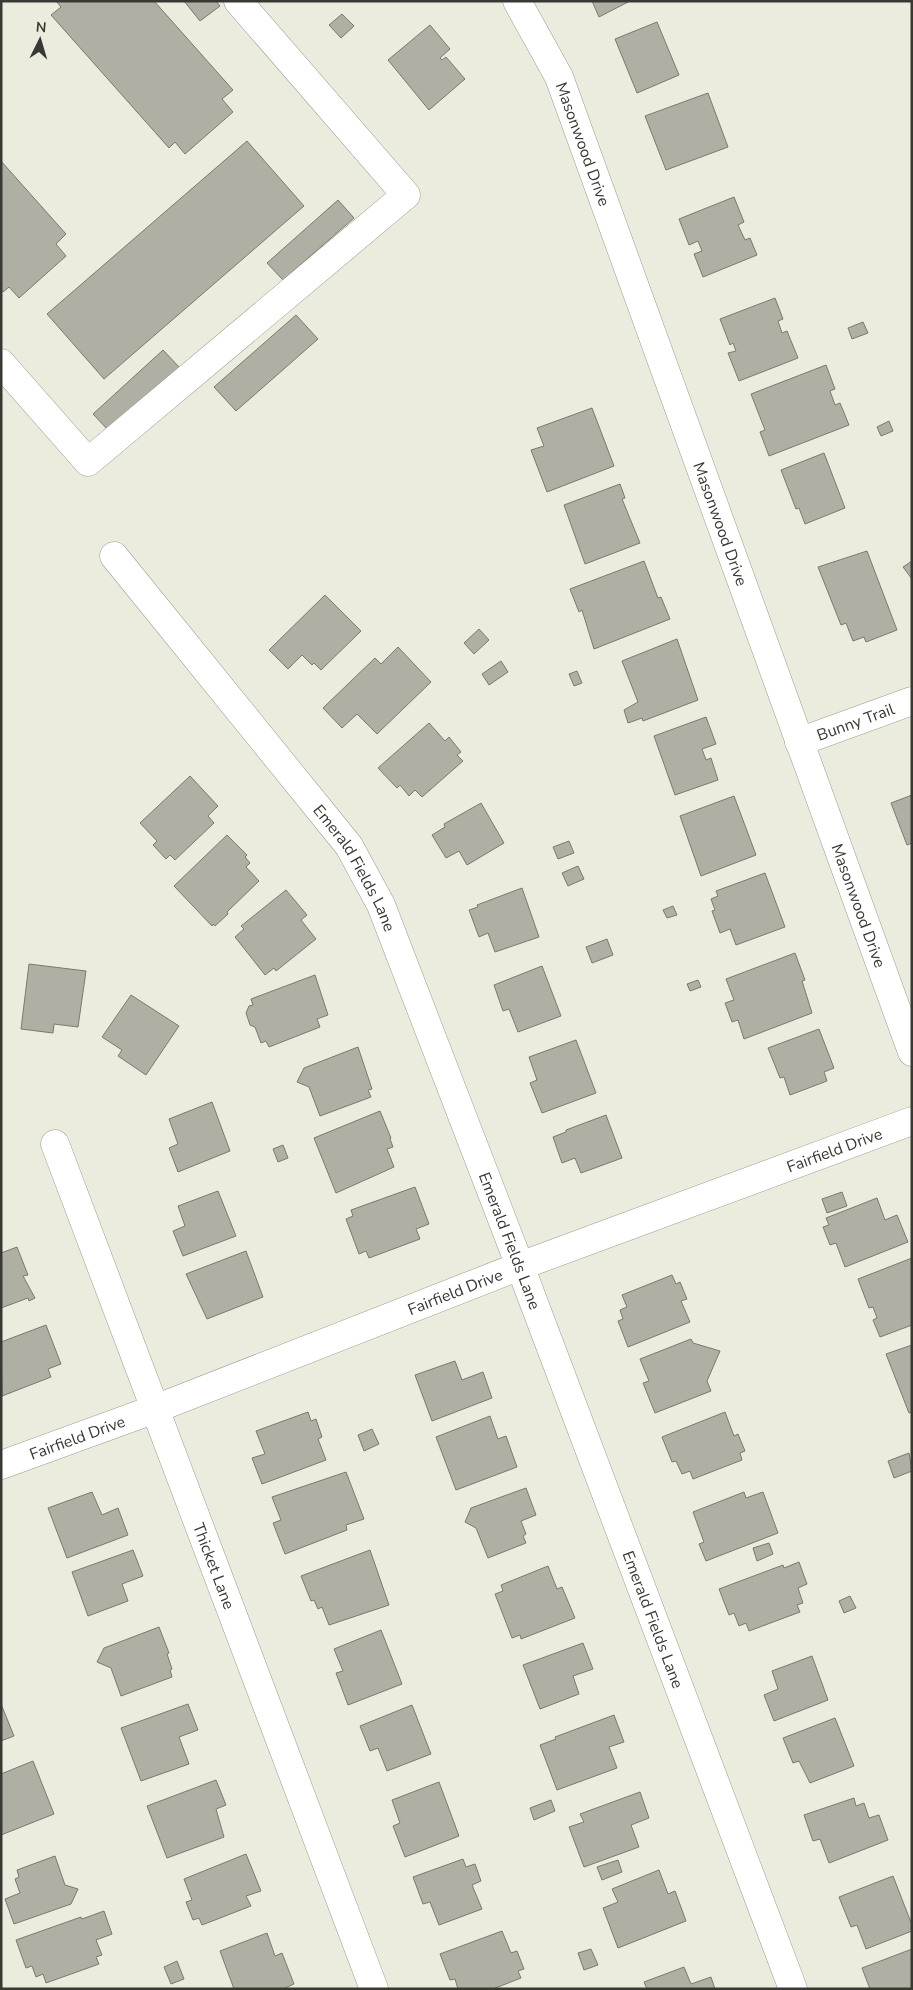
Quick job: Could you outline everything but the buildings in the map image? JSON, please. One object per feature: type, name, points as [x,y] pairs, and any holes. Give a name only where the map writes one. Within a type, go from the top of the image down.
[{"type":"street","points":[[1,363],[88,462],[406,194],[238,1]]},
{"type":"street","name":"Masonwood Drive","points":[[517,1],[559,77],[912,1052]]},
{"type":"street","name":"Emerald Fields Lane","points":[[114,556],[348,846],[381,905],[794,1989]]},
{"type":"street","name":"Bunny Trail","points":[[800,742],[912,701]]},
{"type":"street","name":"Fairfield Drive","points":[[1,1465],[155,1409],[520,1266],[912,1121]]},
{"type":"street","name":"Thicket Lane","points":[[55,1144],[374,1989]]}]
